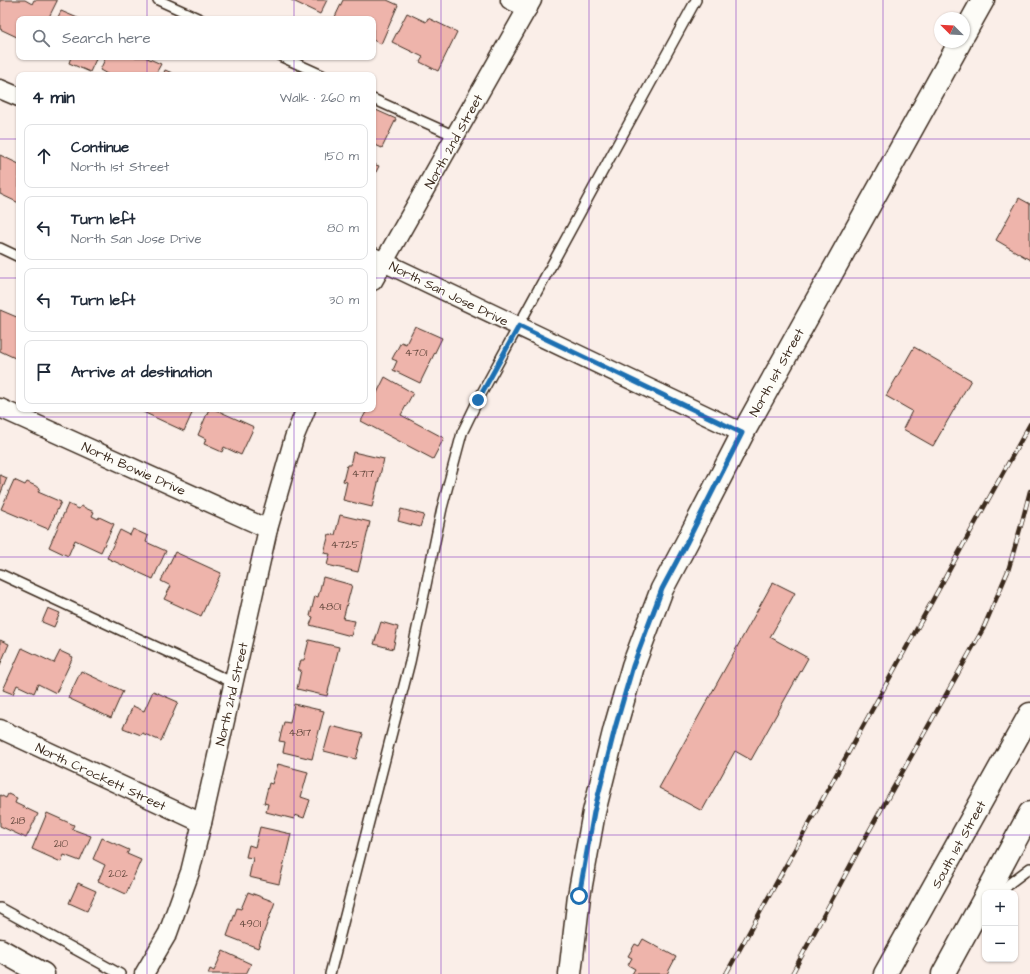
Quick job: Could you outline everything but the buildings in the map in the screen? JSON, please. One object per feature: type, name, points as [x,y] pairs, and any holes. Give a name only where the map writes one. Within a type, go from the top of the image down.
[{"type":"main road","points":[[970,23],[983,0]]},
{"type":"main road","name":"North 1st Street","points":[[570,974],[579,896],[594,812],[615,728],[633,666],[662,589],[742,433],[957,48]]},
{"type":"main road","name":"South 1st Street","points":[[885,974],[1030,714]]},
{"type":"main road","points":[[989,890],[1030,813]]},
{"type":"main road","points":[[943,974],[982,903]]},
{"type":"main road","points":[[0,950],[43,974]]},
{"type":"street","points":[[510,0],[530,4]]},
{"type":"street","name":"North 2nd Street","points":[[378,259],[455,136],[530,4]]},
{"type":"street","points":[[0,88],[16,96]]},
{"type":"street","name":"North San Jose Drive","points":[[378,259],[742,433]]},
{"type":"street","name":"North Bowie Drive","points":[[0,408],[268,529]]},
{"type":"street","name":"North 2nd Street","points":[[144,974],[168,933],[190,872],[268,529],[294,438],[305,412]]},
{"type":"street","name":"North Crockett Street","points":[[0,729],[202,823]]},
{"type":"lane","points":[[158,0],[193,16]]},
{"type":"lane","points":[[330,974],[410,662],[442,508],[462,433],[478,400],[696,0]]},
{"type":"lane","points":[[289,60],[315,72]]},
{"type":"lane","points":[[376,100],[455,136]]},
{"type":"lane","points":[[0,248],[16,256]]},
{"type":"lane","points":[[0,574],[234,683]]},
{"type":"lane","points":[[1004,890],[1010,883],[1030,868]]},
{"type":"lane","points":[[0,908],[120,974]]},
{"type":"lane","points":[[964,936],[982,915]]},
{"type":"railway","points":[[726,974],[1030,424]]},
{"type":"railway","points":[[792,974],[864,840],[983,629],[1008,571],[1030,491]]},
{"type":"route","points":[[478,400],[519,326],[742,433],[662,589],[633,666],[615,728],[594,812],[579,896]]}]
